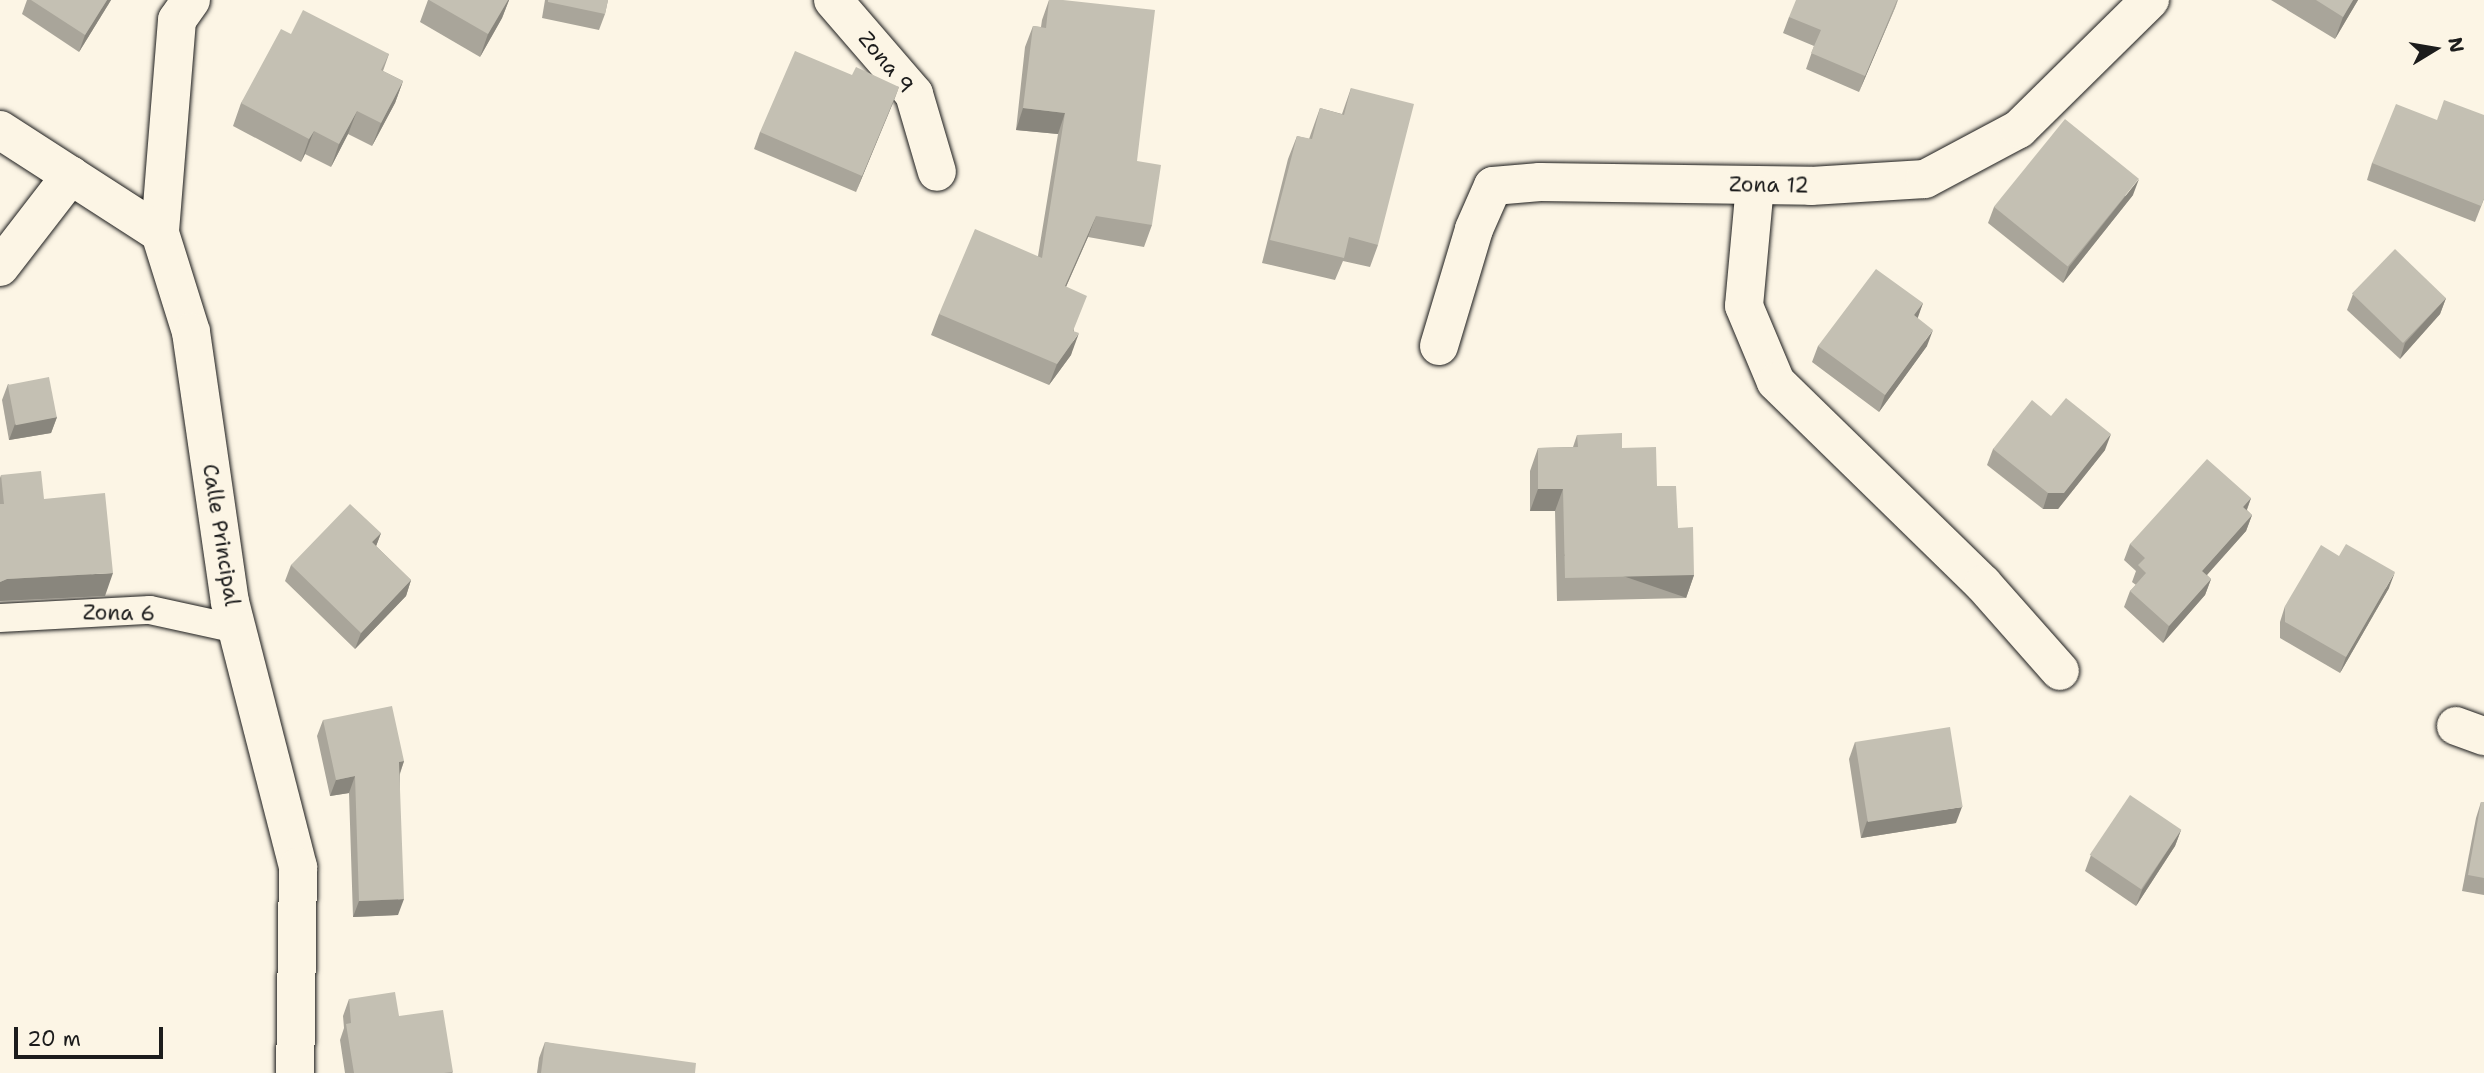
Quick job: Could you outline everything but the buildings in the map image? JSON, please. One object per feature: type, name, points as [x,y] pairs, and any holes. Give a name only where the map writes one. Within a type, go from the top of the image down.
[{"type":"street","name":"Calle Principal","points":[[191,0],[177,20],[160,233],[191,332],[237,629],[298,867],[295,1073]]},
{"type":"street","name":"Zona 9","points":[[833,0],[914,94],[937,172]]},
{"type":"street","name":"Zona 12","points":[[1439,346],[1474,229],[1493,186],[1540,181],[1755,185],[1926,179],[2019,129],[2150,0]]},
{"type":"street","points":[[0,130],[160,233]]},
{"type":"street","points":[[0,267],[71,175]]},
{"type":"street","points":[[1755,185],[1744,306],[1776,382],[1983,584],[2060,671]]},
{"type":"lane","name":"Zona 6","points":[[0,618],[150,610],[237,629]]}]
